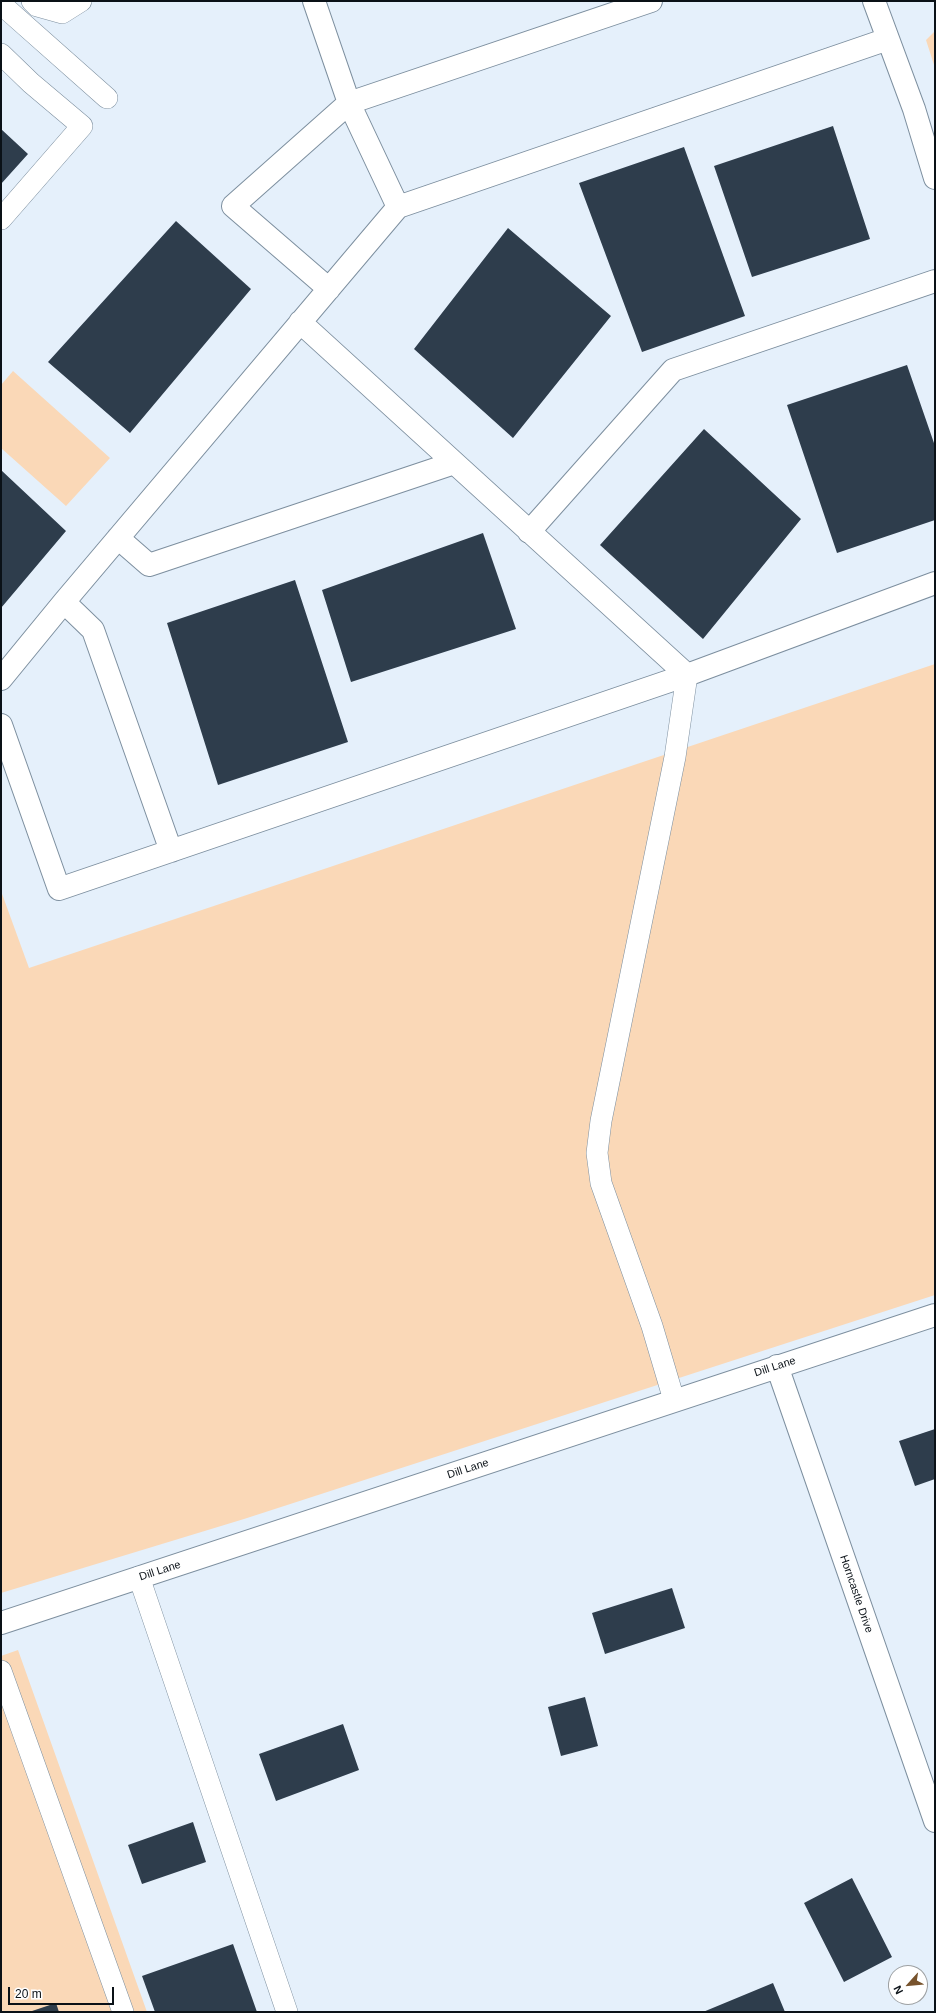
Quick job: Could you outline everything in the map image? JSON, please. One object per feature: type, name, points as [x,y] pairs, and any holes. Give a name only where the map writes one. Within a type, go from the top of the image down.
[{"type":"street","points":[[314,1],[349,103],[398,207]]},
{"type":"street","points":[[329,289],[234,206],[349,103],[651,1]]},
{"type":"street","points":[[874,1],[914,109],[935,178]]},
{"type":"street","points":[[1,679],[64,602],[398,207],[888,39]]},
{"type":"street","points":[[529,532],[673,370],[935,281]]},
{"type":"street","points":[[300,322],[687,675]]},
{"type":"street","points":[[118,538],[149,565],[454,463]]},
{"type":"street","points":[[1,725],[59,889],[687,675],[935,583]]},
{"type":"street","points":[[64,602],[93,630],[171,851]]},
{"type":"street","name":"Dill Lane","points":[[1,1623],[935,1315]]},
{"type":"street","name":"Horncastle Drive","points":[[777,1366],[935,1821]]},
{"type":"lane","points":[[32,1],[37,6],[62,13],[81,1]]},
{"type":"lane","points":[[1,4],[106,98]]},
{"type":"lane","points":[[1,54],[31,83],[82,126],[1,219]]},
{"type":"lane","points":[[674,1400],[652,1326],[601,1182],[597,1153],[601,1121],[675,757],[687,675]]},
{"type":"lane","points":[[139,1578],[287,2012]]},
{"type":"lane","points":[[1,1671],[123,2012]]},
{"type":"shaded area","points":[[935,31],[935,68],[926,40]]},
{"type":"shaded area","points":[[13,371],[110,458],[66,506],[1,448],[1,385]]},
{"type":"shaded area","points":[[935,664],[935,1295],[244,1519],[1,1593],[1,891],[29,968]]},
{"type":"shaded area","points":[[18,1650],[147,2012],[1,2012],[1,1656]]},
{"type":"building","points":[[833,126],[870,239],[752,277],[714,166]]},
{"type":"building","points":[[1,129],[28,154],[1,184]]},
{"type":"building","points":[[684,147],[745,316],[642,352],[579,183]]},
{"type":"building","points":[[176,221],[251,289],[130,433],[48,362]]},
{"type":"building","points":[[508,228],[611,316],[513,438],[414,349]]},
{"type":"building","points":[[907,365],[935,446],[935,520],[837,553],[787,405]]},
{"type":"building","points":[[704,429],[801,519],[703,639],[600,545]]},
{"type":"building","points":[[1,470],[66,531],[1,608]]},
{"type":"building","points":[[483,533],[516,629],[351,682],[322,590]]},
{"type":"building","points":[[295,580],[348,742],[218,785],[167,623]]},
{"type":"building","points":[[935,1429],[935,1479],[915,1486],[899,1441]]},
{"type":"building","points":[[672,1588],[685,1628],[605,1654],[592,1613]]},
{"type":"building","points":[[585,1697],[598,1746],[561,1756],[548,1707]]},
{"type":"building","points":[[343,1724],[359,1770],[276,1801],[259,1754]]},
{"type":"building","points":[[193,1822],[206,1862],[142,1884],[128,1845]]},
{"type":"building","points":[[852,1878],[892,1957],[844,1982],[804,1903]]},
{"type":"building","points":[[233,1944],[257,2012],[155,2012],[142,1976]]},
{"type":"building","points":[[773,1983],[785,2012],[703,2012]]},
{"type":"building","points":[[56,2003],[59,2012],[29,2012]]}]
